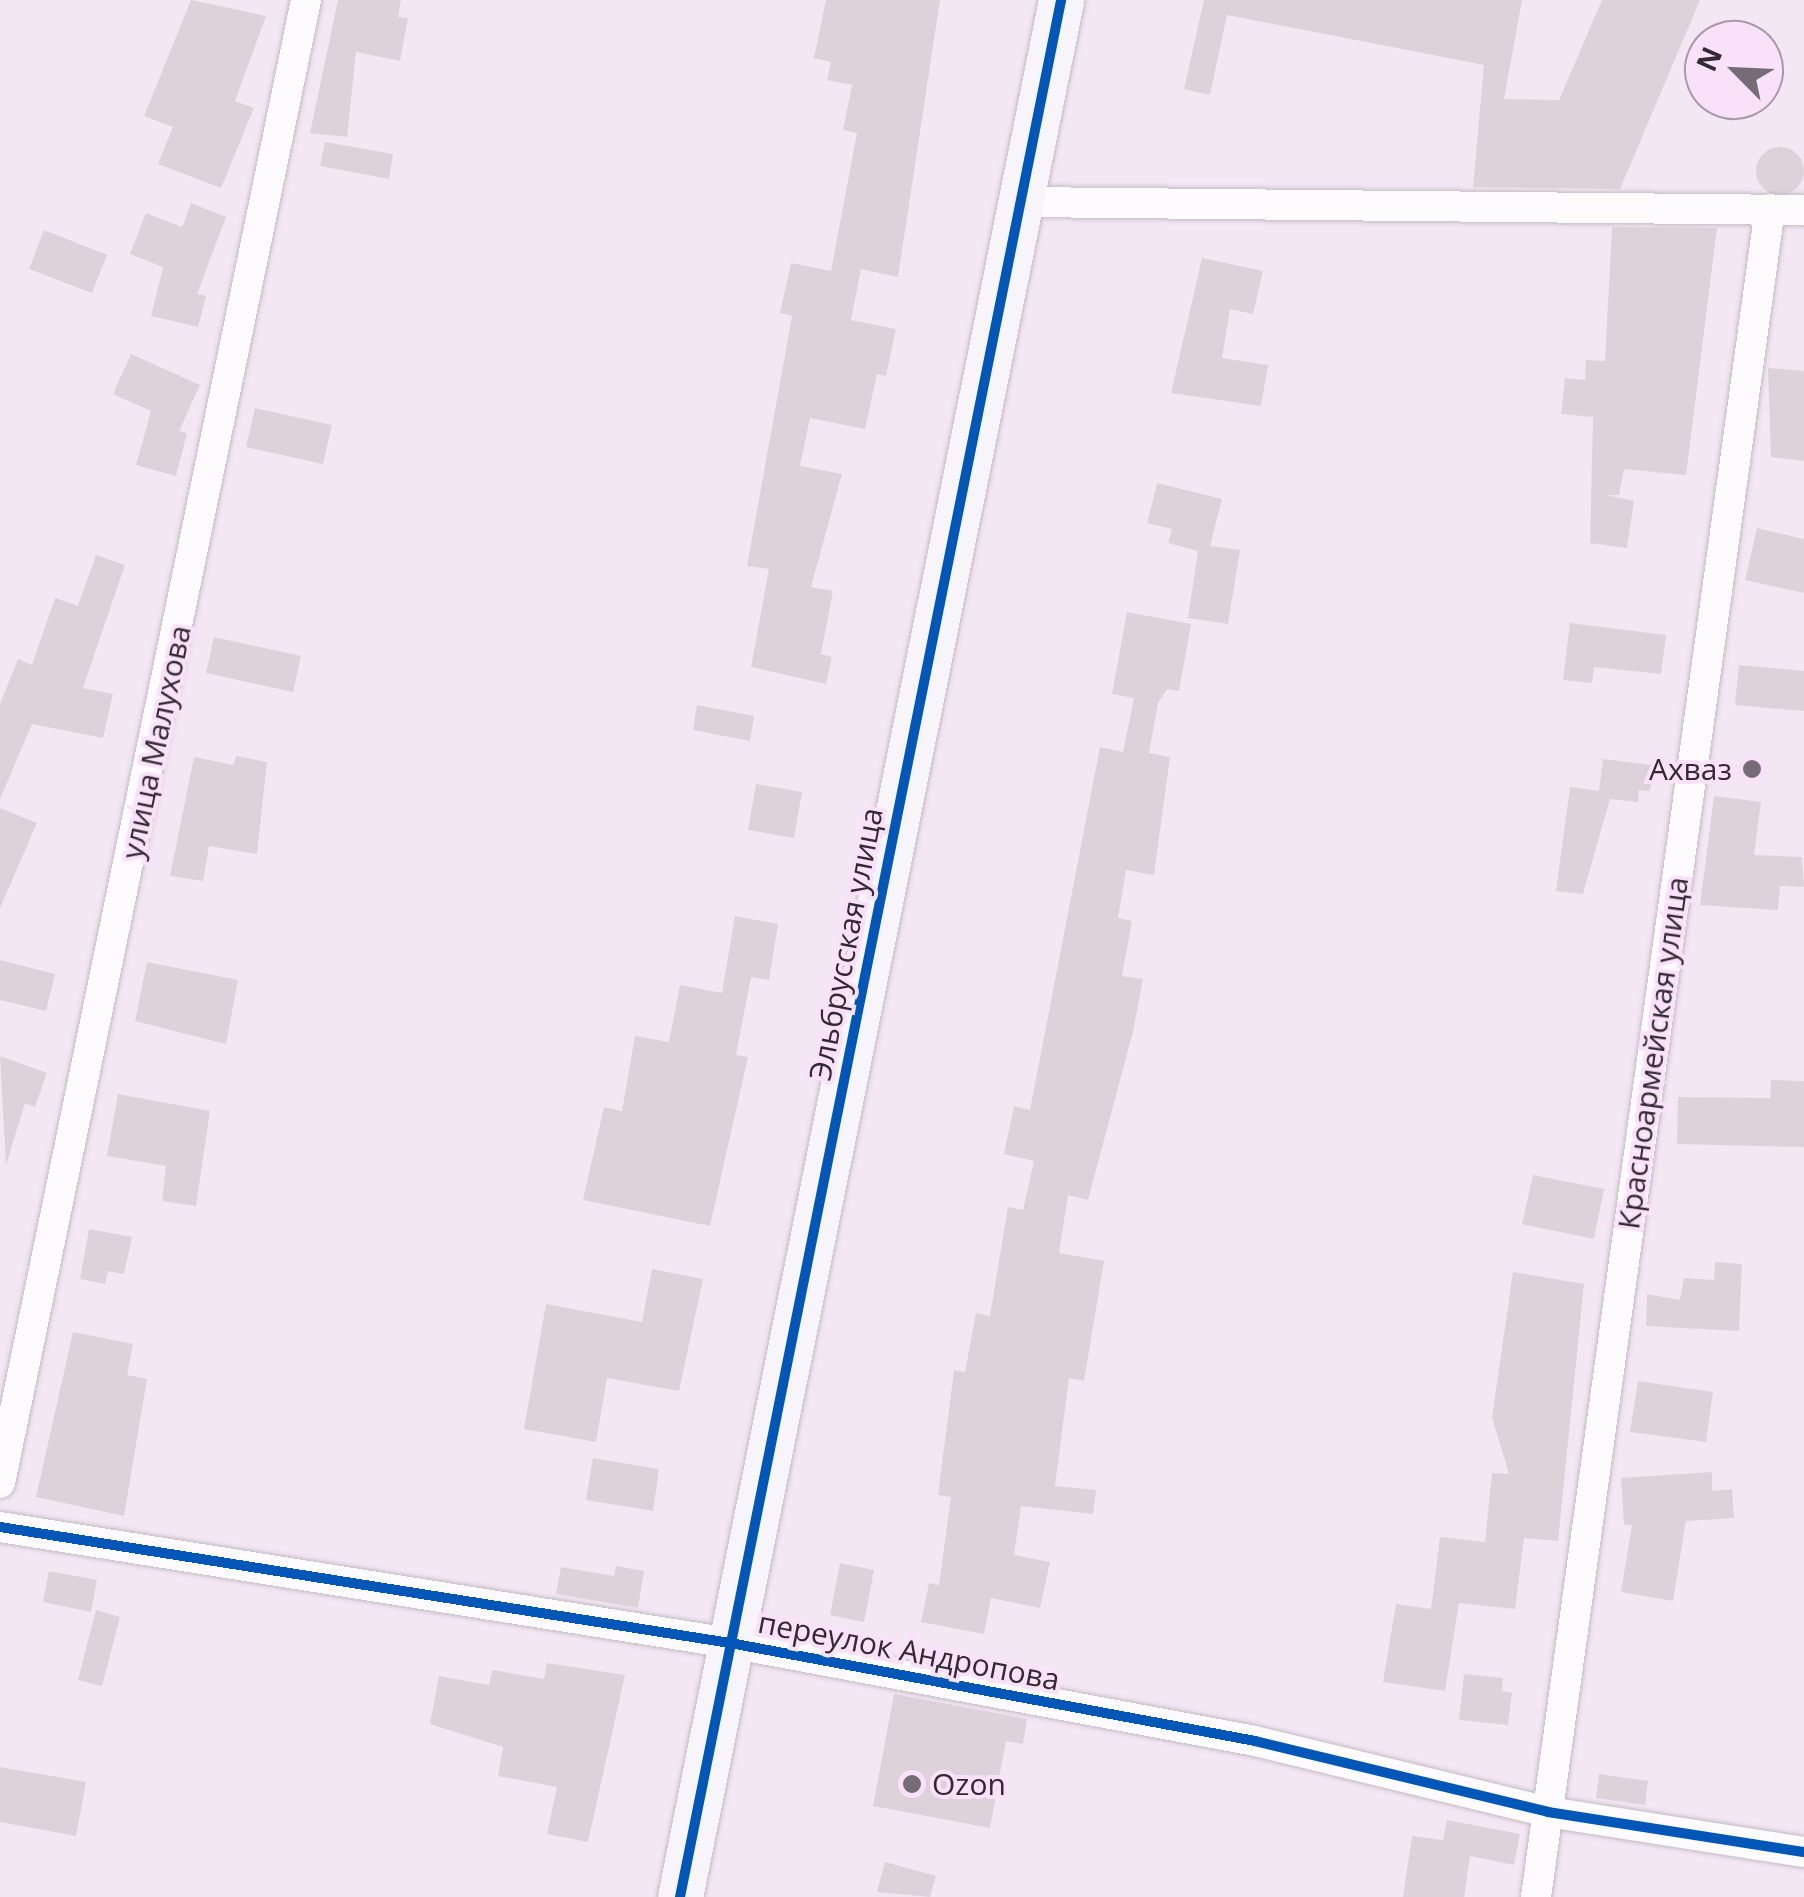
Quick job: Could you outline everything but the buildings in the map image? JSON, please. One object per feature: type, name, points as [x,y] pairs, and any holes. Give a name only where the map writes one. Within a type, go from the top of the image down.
[{"type":"street","name":"улица Малухова","points":[[0,1483],[306,0]]},
{"type":"street","name":"Эльбрусская улица","points":[[680,1897],[1061,0]]},
{"type":"street","points":[[1022,202],[1804,210]]},
{"type":"street","name":"Красноармейская улица","points":[[1536,1897],[1770,210]]},
{"type":"street","name":"переулок Андропова","points":[[0,1527],[730,1643],[1255,1740],[1548,1812],[1804,1852]]},
{"type":"cycle path","points":[[680,1897],[1061,0]]},
{"type":"cycle path","points":[[0,1527],[730,1643],[1255,1741],[1548,1812],[1804,1852]]},
{"type":"place","name":"Ахваз","points":[[1752,769]]},
{"type":"place","name":"Ozon","points":[[912,1784]]}]
